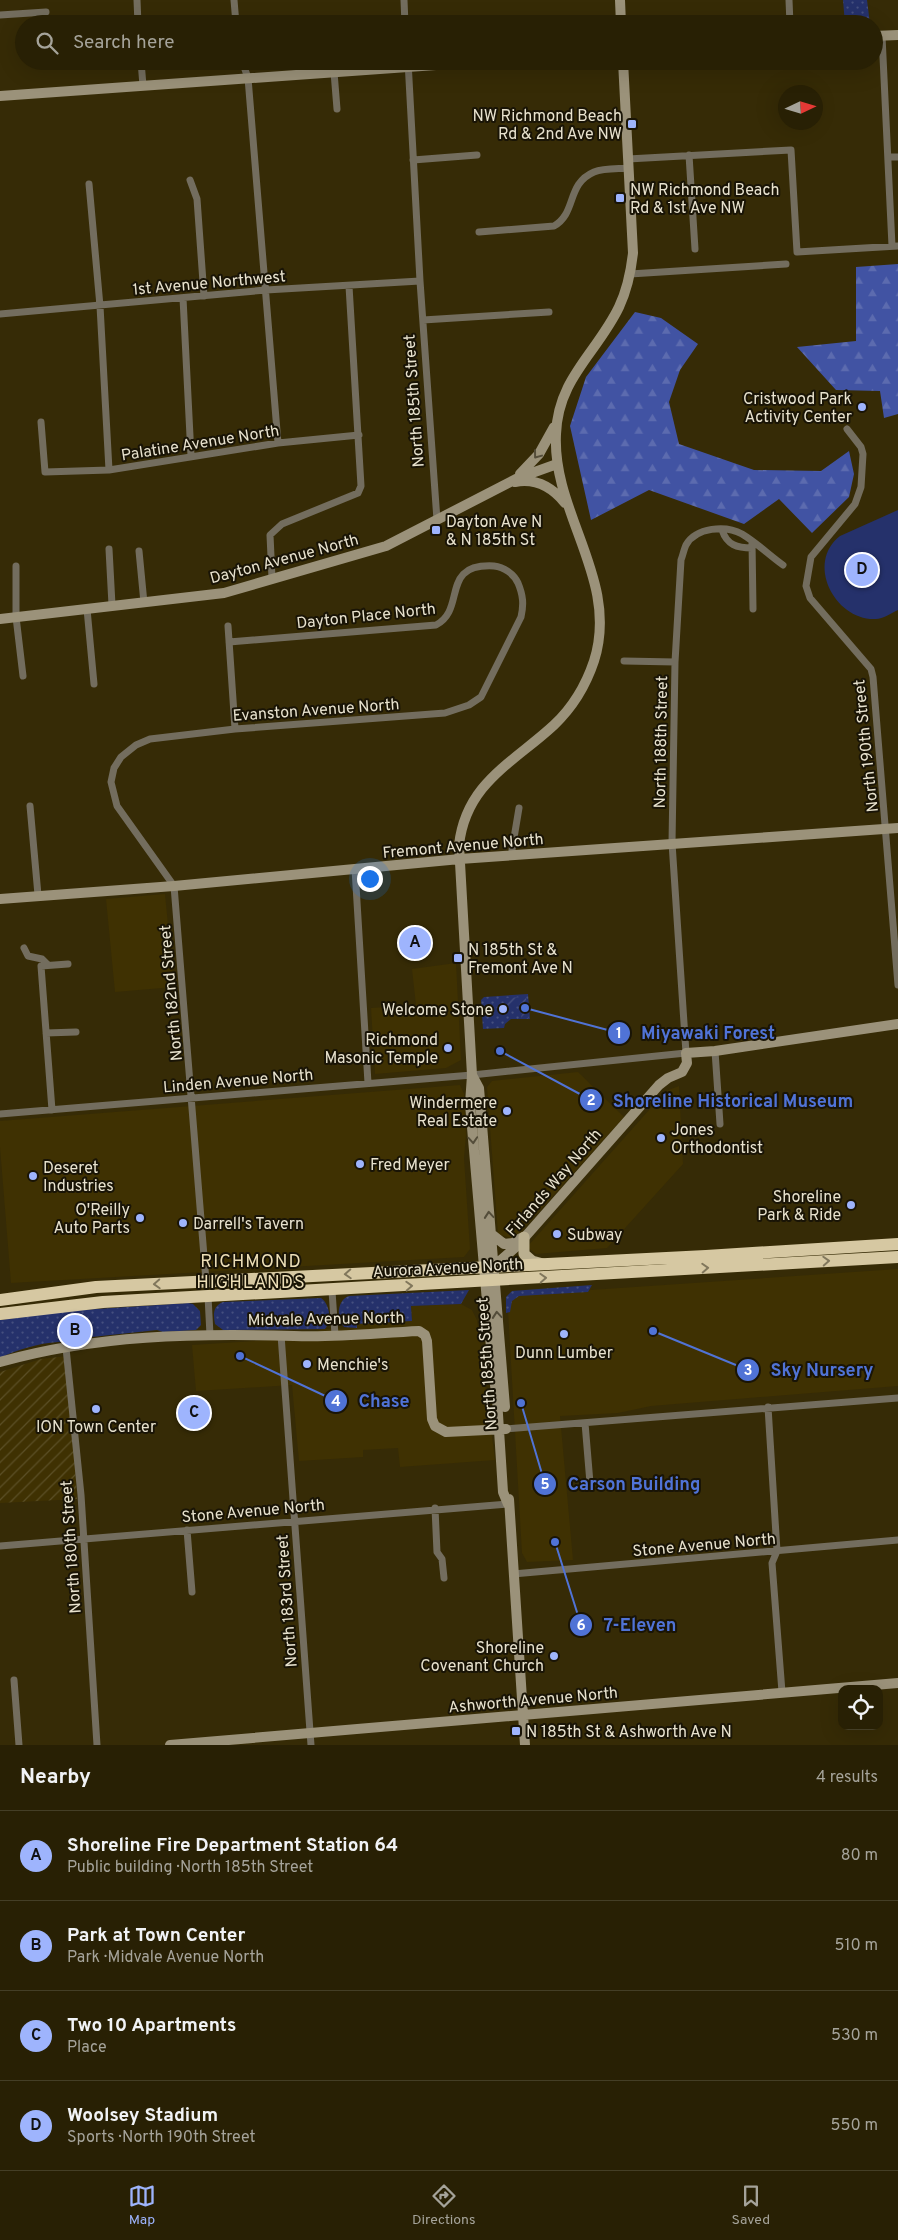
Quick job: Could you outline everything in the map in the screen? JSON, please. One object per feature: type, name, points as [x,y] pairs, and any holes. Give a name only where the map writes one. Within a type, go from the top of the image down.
[{"type":"highway","name":"Aurora Avenue North","points":[[0,1300],[73,1290],[206,1281],[654,1259],[898,1244]]},
{"type":"highway","name":"Aurora Avenue North","points":[[0,1314],[59,1306],[187,1297],[898,1257]]},
{"type":"main road","points":[[524,1237],[524,1254],[532,1261],[545,1264]]},
{"type":"main road","points":[[801,1263],[811,1250]]},
{"type":"main road","points":[[777,1264],[790,1251]]},
{"type":"main road","points":[[645,1272],[654,1259]]},
{"type":"main road","points":[[300,1292],[309,1283],[310,1276]]},
{"type":"main road","points":[[208,1296],[216,1287],[233,1280]]},
{"type":"main road","points":[[187,1297],[206,1281]]},
{"type":"main road","points":[[59,1306],[73,1290]]},
{"type":"street","points":[[137,0],[138,15]]},
{"type":"street","points":[[234,0],[235,15]]},
{"type":"street","points":[[404,0],[405,15]]},
{"type":"street","points":[[620,0],[621,15]]},
{"type":"street","points":[[789,0],[790,15]]},
{"type":"street","points":[[0,15],[46,12]]},
{"type":"street","points":[[883,36],[898,35]]},
{"type":"street","points":[[141,70],[142,86]]},
{"type":"street","points":[[245,70],[248,78],[278,443]]},
{"type":"street","points":[[0,96],[352,70]]},
{"type":"street","name":"North 185th Street","points":[[408,70],[420,281],[437,520]]},
{"type":"street","points":[[507,483],[524,471],[539,454],[557,419],[569,383],[619,308],[630,274],[633,253],[624,70]]},
{"type":"street","points":[[479,232],[554,226],[563,221],[576,186],[595,172],[629,164],[689,155],[791,150],[797,252],[895,246],[881,70]]},
{"type":"street","points":[[334,72],[337,109]]},
{"type":"street","points":[[413,160],[477,155]]},
{"type":"street","points":[[689,155],[695,249]]},
{"type":"street","points":[[888,158],[898,157]]},
{"type":"street","points":[[190,180],[197,199],[204,296]]},
{"type":"street","points":[[89,184],[100,306],[109,470]]},
{"type":"street","points":[[630,274],[786,264]]},
{"type":"street","name":"1st Avenue Northwest","points":[[0,314],[266,290],[420,281]]},
{"type":"street","points":[[272,578],[270,535],[282,524],[358,493],[361,486],[349,286]]},
{"type":"street","points":[[183,298],[191,456]]},
{"type":"street","points":[[423,320],[549,312]]},
{"type":"street","points":[[557,419],[557,464],[571,512]]},
{"type":"street","name":"Palatine Avenue North","points":[[41,422],[45,472],[109,470],[278,443],[359,435]]},
{"type":"street","name":"North 190th Street","points":[[847,429],[861,447],[863,454],[861,487],[855,504],[811,557],[806,586],[810,598],[871,669],[873,677],[898,986]]},
{"type":"street","name":"Dayton Avenue North","points":[[0,619],[224,592],[386,546],[507,483],[557,464]]},
{"type":"street","points":[[507,483],[522,481],[543,484],[557,493],[571,512]]},
{"type":"street","name":"North 185th Street","points":[[525,1745],[508,1504],[510,1492],[489,1267],[470,1104],[472,1075],[460,860],[461,833],[473,800],[487,781],[564,714],[583,688],[594,660],[600,634],[599,598],[594,576],[571,512]]},
{"type":"street","name":"North 188th Street","points":[[686,1053],[672,843],[675,662],[679,575],[686,545],[694,536],[705,530],[740,533],[752,544],[783,565]]},
{"type":"street","points":[[722,530],[727,540],[733,546],[752,544],[753,609]]},
{"type":"street","points":[[109,549],[112,605]]},
{"type":"street","points":[[139,551],[144,603]]},
{"type":"street","points":[[16,566],[16,617],[23,676]]},
{"type":"street","name":"Dayton Place North","points":[[229,642],[436,625],[444,621],[448,616],[456,583],[464,574],[472,569],[494,566],[508,571],[516,580],[522,593],[524,606],[521,617],[481,697]]},
{"type":"street","points":[[87,609],[94,684]]},
{"type":"street","points":[[228,626],[235,729]]},
{"type":"street","points":[[624,660],[675,662]]},
{"type":"street","name":"Evanston Avenue North","points":[[174,886],[116,806],[111,782],[114,768],[121,757],[136,745],[150,739],[235,729],[445,713],[463,708],[481,697]]},
{"type":"street","points":[[30,806],[38,895]]},
{"type":"street","points":[[511,856],[519,808]]},
{"type":"street","name":"Fremont Avenue North","points":[[0,898],[174,886],[672,843],[898,828]]},
{"type":"street","points":[[355,870],[368,1083]]},
{"type":"street","name":"North 182nd Street","points":[[174,886],[193,1097],[206,1281]]},
{"type":"street","points":[[24,948],[28,956],[42,960],[45,965],[46,1033],[52,1110]]},
{"type":"street","points":[[45,965],[68,964]]},
{"type":"street","points":[[686,1053],[715,1051],[898,1024]]},
{"type":"street","points":[[46,1033],[76,1032]]},
{"type":"street","points":[[715,1051],[720,1124]]},
{"type":"street","name":"Linden Avenue North","points":[[0,1114],[472,1075],[686,1053]]},
{"type":"street","name":"Firlands Way North","points":[[489,1267],[506,1258],[659,1085],[685,1069],[686,1053]]},
{"type":"street","name":"North 185th Street","points":[[472,1075],[478,1088],[490,1233],[489,1267]]},
{"type":"street","points":[[490,1233],[504,1244],[513,1243],[524,1237]]},
{"type":"street","points":[[332,1290],[335,1335]]},
{"type":"street","points":[[208,1296],[210,1335]]},
{"type":"street","name":"Midvale Avenue North","points":[[0,1362],[66,1348],[139,1338],[422,1332],[427,1341],[432,1419],[435,1426],[446,1432],[898,1398]]},
{"type":"street","name":"North 183rd Street","points":[[281,1335],[311,1745]]},
{"type":"street","name":"North 180th Street","points":[[66,1348],[84,1539],[97,1745]]},
{"type":"street","points":[[768,1408],[777,1551],[772,1563],[782,1692]]},
{"type":"street","points":[[585,1423],[590,1484]]},
{"type":"street","name":"Stone Avenue North","points":[[0,1546],[435,1508],[508,1504]]},
{"type":"street","points":[[435,1508],[437,1552],[442,1559],[444,1578]]},
{"type":"street","points":[[187,1530],[192,1592]]},
{"type":"street","name":"Stone Avenue North","points":[[513,1574],[898,1540]]},
{"type":"street","points":[[14,1680],[19,1745]]},
{"type":"street","name":"Ashworth Avenue North","points":[[170,1745],[898,1682]]},
{"type":"shaded area","points":[[843,0],[867,0],[869,15],[844,15]]},
{"type":"shaded area","points":[[898,510],[898,610],[879,619],[861,617],[848,611],[837,601],[825,575],[825,561],[830,547],[840,536]]},
{"type":"shaded area","points":[[165,894],[174,987],[115,992],[106,899]]},
{"type":"shaded area","points":[[456,963],[461,1060],[446,1068],[375,1074],[371,1008],[416,1005],[412,969]]},
{"type":"shaded area","points":[[528,994],[530,1019],[511,1019],[505,1024],[504,1028],[483,1029],[481,1000],[484,997]]},
{"type":"shaded area","points":[[526,997],[528,1018],[521,1018],[523,1008],[521,1004],[505,1007],[504,998]]},
{"type":"shaded area","points":[[578,1072],[624,1117],[514,1239],[498,1234],[487,1087],[492,1081]]},
{"type":"shaded area","points":[[460,1085],[464,1094],[466,1135],[464,1158],[470,1249],[464,1257],[11,1283],[0,1147],[0,1121]]},
{"type":"shaded area","points":[[679,1086],[683,1164],[607,1248],[536,1254],[527,1247],[666,1091]]},
{"type":"shaded area","points":[[898,1269],[898,1386],[651,1406],[618,1413],[560,1416],[573,1560],[527,1562],[522,1553],[508,1311],[510,1300],[517,1295]]},
{"type":"shaded area","points":[[592,1285],[588,1292],[519,1296],[512,1301],[510,1312],[506,1313],[506,1297],[512,1291]]},
{"type":"shaded area","points":[[469,1290],[461,1304],[411,1306],[412,1321],[357,1324],[357,1328],[344,1327],[340,1319],[340,1305],[349,1296]]},
{"type":"shaded area","points":[[321,1298],[326,1304],[329,1313],[329,1322],[325,1329],[223,1330],[215,1324],[215,1311],[217,1306],[223,1302]]},
{"type":"shaded area","points":[[193,1304],[200,1311],[201,1325],[196,1330],[163,1332],[157,1330],[92,1337],[79,1342],[43,1344],[28,1347],[0,1358],[0,1320],[67,1311]]},
{"type":"shaded area","points":[[461,1304],[472,1310],[477,1320],[495,1460],[400,1467],[398,1448],[363,1450],[363,1457],[299,1461],[292,1385],[196,1391],[192,1345],[271,1340],[325,1329],[357,1328],[357,1324],[412,1321],[411,1306]]},
{"type":"shaded area","points":[[68,1356],[77,1499],[0,1503],[0,1372],[41,1359]]},
{"type":"green space","points":[[898,264],[898,414],[884,418],[880,391],[836,390],[797,347],[856,341],[856,267]]},
{"type":"green space","points":[[635,312],[661,318],[698,344],[680,370],[669,402],[679,444],[754,470],[821,471],[849,451],[854,474],[849,497],[812,533],[779,499],[744,524],[649,490],[591,520],[570,426],[586,377]]},
{"type":"place","name":"NW Richmond Beach Rd & 2nd Ave NW","points":[[632,124]]},
{"type":"place","name":"NW Richmond Beach Rd & 1st Ave NW","points":[[620,198]]},
{"type":"place","name":"Cristwood Park Activity Center","points":[[862,407]]},
{"type":"place","name":"Dayton Ave N & N 185th St","points":[[436,530]]},
{"type":"place","name":"Woolsey Stadium","points":[[862,570]]},
{"type":"place","name":"Shoreline Fire Department Station 64","points":[[415,943]]},
{"type":"place","name":"N 185th St & Fremont Ave N","points":[[458,958]]},
{"type":"place","name":"Miyawaki Forest","points":[[525,1008]]},
{"type":"place","name":"Welcome Stone","points":[[503,1009]]},
{"type":"place","name":"Richmond Masonic Temple","points":[[448,1048]]},
{"type":"place","name":"Shoreline Historical Museum","points":[[500,1051]]},
{"type":"place","name":"Windermere Real Estate","points":[[507,1111]]},
{"type":"place","name":"Jones Orthodontist","points":[[661,1138]]},
{"type":"place","name":"Fred Meyer","points":[[360,1164]]},
{"type":"place","name":"Deseret Industries","points":[[33,1176]]},
{"type":"place","name":"Shoreline Park & Ride","points":[[851,1205]]},
{"type":"place","name":"O'Reilly Auto Parts","points":[[140,1218]]},
{"type":"place","name":"Darrell's Tavern","points":[[183,1223]]},
{"type":"place","name":"Subway","points":[[557,1234]]},
{"type":"place","name":"Park at Town Center","points":[[75,1331]]},
{"type":"place","name":"Sky Nursery","points":[[653,1331]]},
{"type":"place","name":"Dunn Lumber","points":[[564,1334]]},
{"type":"place","name":"Chase","points":[[240,1356]]},
{"type":"place","name":"Menchie's","points":[[307,1364]]},
{"type":"place","name":"Carson Building","points":[[521,1403]]},
{"type":"place","name":"ION Town Center","points":[[96,1409]]},
{"type":"place","name":"Two 10 Apartments","points":[[194,1413]]},
{"type":"place","name":"7-Eleven","points":[[555,1542]]},
{"type":"place","name":"Shoreline Covenant Church","points":[[554,1656]]},
{"type":"place","name":"N 185th St & Ashworth Ave N","points":[[516,1731]]},
{"type":"district","name":"RICHMOND HIGHLANDS","points":[[251,1271]]}]
